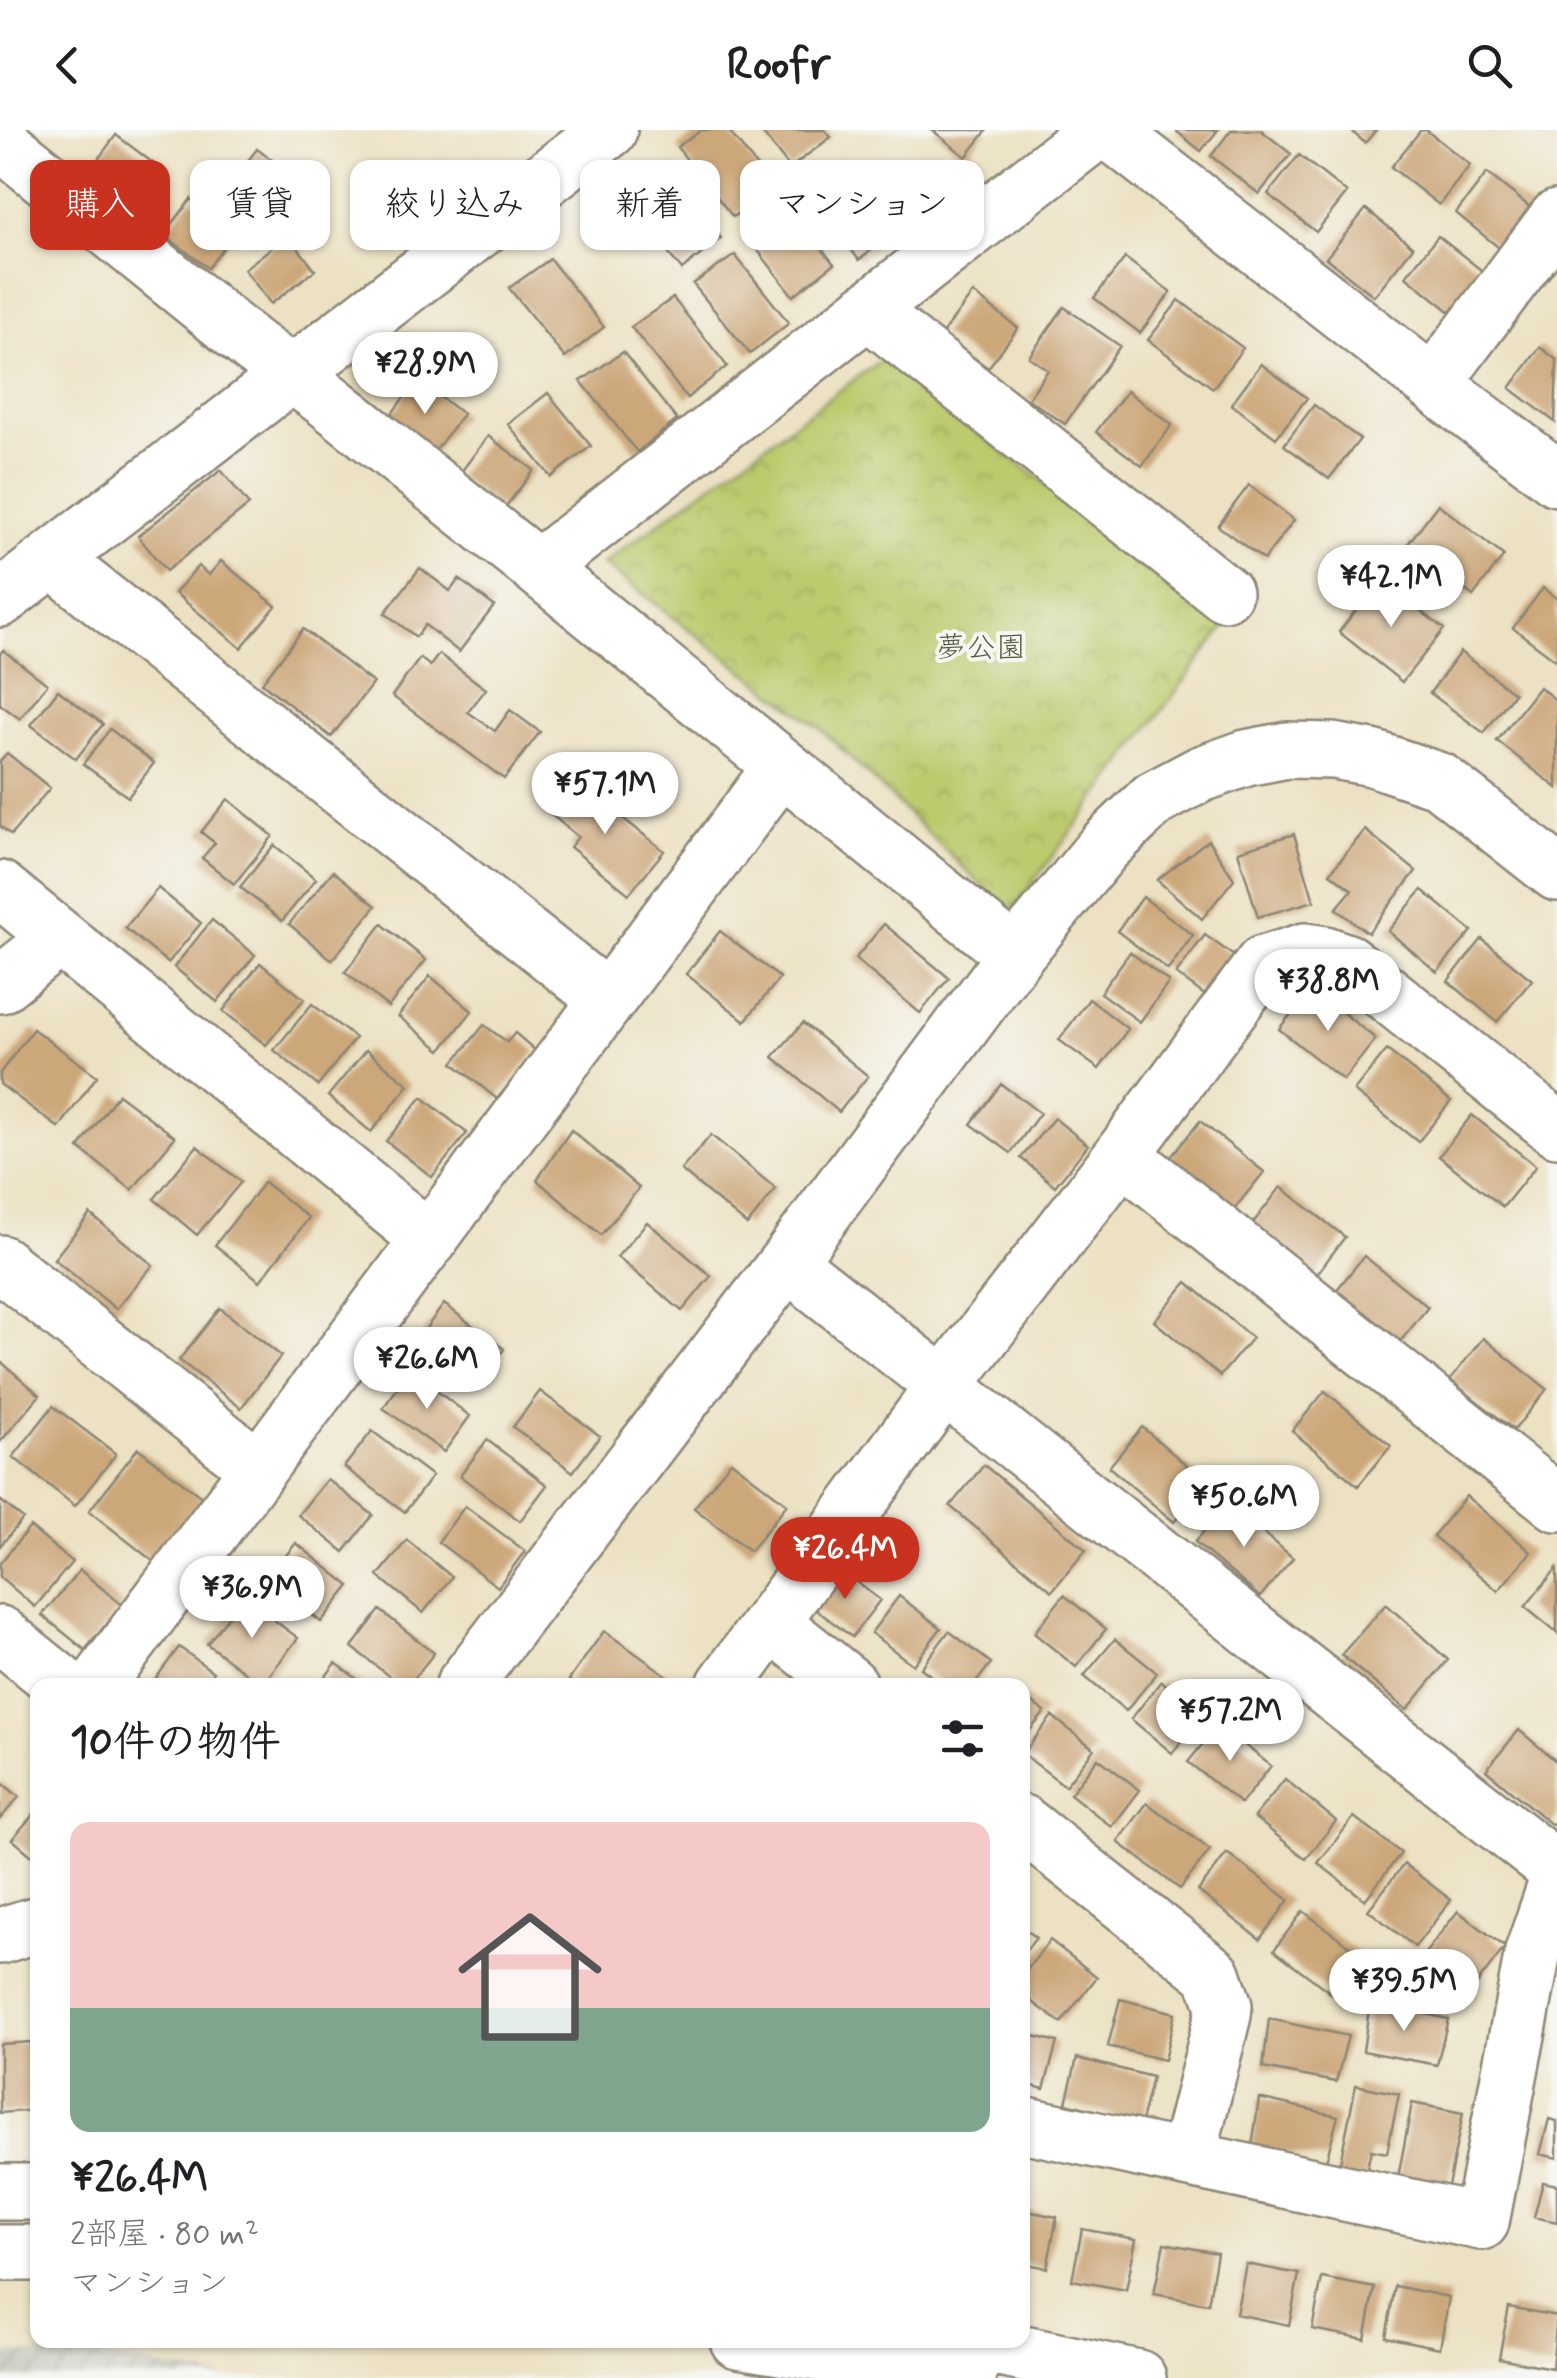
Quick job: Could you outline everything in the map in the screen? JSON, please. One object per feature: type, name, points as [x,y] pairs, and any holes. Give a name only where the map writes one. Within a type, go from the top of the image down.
[{"type":"street","points":[[0,599],[609,130]]},
{"type":"street","points":[[538,568],[1098,130]]},
{"type":"street","points":[[1108,130],[1557,478]]},
{"type":"street","points":[[0,140],[253,346],[538,568],[1015,955]]},
{"type":"street","points":[[1433,384],[1557,218]]},
{"type":"street","points":[[867,310],[1224,593]]},
{"type":"street","points":[[53,560],[607,999]]},
{"type":"street","points":[[469,1678],[1015,955],[1104,847],[1154,799],[1200,774],[1246,758],[1287,750],[1334,751],[1372,758],[1440,781],[1557,873]]},
{"type":"street","points":[[102,1678],[782,766]]},
{"type":"street","points":[[0,889],[430,1240]]},
{"type":"street","points":[[0,984],[59,938]]},
{"type":"street","points":[[730,1678],[944,1386],[1263,964],[1305,952],[1347,962],[1557,1130]]},
{"type":"street","points":[[1122,1155],[1557,1503]]},
{"type":"street","points":[[787,1262],[1557,1870]]},
{"type":"street","points":[[0,1263],[258,1468]]},
{"type":"street","points":[[772,1623],[841,1678]]},
{"type":"street","points":[[0,1634],[54,1678]]},
{"type":"street","points":[[1030,1828],[1213,1974],[1224,2015],[1187,2159]]},
{"type":"street","points":[[1030,2126],[1480,2222],[1534,1952],[1557,1882]]},
{"type":"street","points":[[0,1936],[30,1927]]},
{"type":"street","points":[[0,2192],[30,2192]]},
{"type":"street","points":[[0,2253],[30,2253]]},
{"type":"street","points":[[786,2348],[968,2378]]},
{"type":"street","points":[[995,2348],[1138,2378]]},
{"type":"shaded area","points":[[0,2353],[84,2353],[227,2378],[0,2378]]},
{"type":"green space","name":"夢公園","points":[[881,360],[1229,621],[1010,913],[821,729],[603,564]]},
{"type":"building","points":[[702,130],[728,130],[752,160],[740,160],[740,211],[733,217],[720,201],[720,160],[687,160],[677,147]]},
{"type":"building","points":[[760,130],[825,130],[831,137],[801,160],[784,160]]},
{"type":"building","points":[[932,130],[987,130],[966,157]]},
{"type":"building","points":[[1175,130],[1218,130],[1201,151]]},
{"type":"building","points":[[1231,130],[1261,130],[1291,154],[1259,194],[1211,156]]},
{"type":"building","points":[[1350,130],[1376,130],[1365,143]]},
{"type":"building","points":[[1421,130],[1470,165],[1439,205],[1391,167]]},
{"type":"building","points":[[116,135],[149,160],[97,160]]},
{"type":"building","points":[[257,149],[272,160],[249,160]]},
{"type":"building","points":[[1299,155],[1347,193],[1316,232],[1268,194]]},
{"type":"building","points":[[1487,173],[1535,211],[1503,251],[1456,213]]},
{"type":"building","points":[[190,200],[190,250],[222,250],[208,268],[170,240],[170,227]]},
{"type":"building","points":[[1366,209],[1413,247],[1374,296],[1326,258]]},
{"type":"building","points":[[1438,236],[1486,274],[1453,314],[1406,276]]},
{"type":"building","points":[[269,250],[300,250],[315,270],[271,304],[244,269]]},
{"type":"building","points":[[666,250],[706,250],[682,270]]},
{"type":"building","points":[[758,250],[823,250],[834,264],[793,296]]},
{"type":"building","points":[[851,250],[872,250],[859,260]]},
{"type":"building","points":[[735,255],[789,323],[750,354],[693,284]]},
{"type":"building","points":[[1125,258],[1171,292],[1140,333],[1094,298]]},
{"type":"building","points":[[550,259],[604,327],[565,358],[509,288]]},
{"type":"building","points":[[973,293],[1018,328],[988,368],[942,334]]},
{"type":"building","points":[[673,298],[727,366],[687,398],[631,327]]},
{"type":"building","points":[[1179,300],[1243,348],[1213,388],[1148,340]]},
{"type":"building","points":[[1064,307],[1120,346],[1065,424],[1028,399],[1048,370],[1029,357]]},
{"type":"building","points":[[1540,347],[1557,360],[1555,422],[1510,388]]},
{"type":"building","points":[[623,352],[677,420],[637,452],[581,381]]},
{"type":"building","points":[[1261,364],[1307,398],[1276,438],[1231,404]]},
{"type":"building","points":[[417,380],[463,414],[432,455],[387,420]]},
{"type":"building","points":[[1127,391],[1172,425],[1142,466],[1096,432]]},
{"type":"building","points":[[548,393],[591,446],[551,477],[508,424]]},
{"type":"building","points":[[1314,405],[1360,439],[1329,479],[1284,445]]},
{"type":"building","points":[[488,436],[534,470],[503,510],[458,476]]},
{"type":"building","points":[[221,470],[249,505],[166,571],[138,536]]},
{"type":"building","points":[[1249,485],[1294,520],[1264,560],[1218,526]]},
{"type":"building","points":[[1438,504],[1504,556],[1473,596],[1407,545]]},
{"type":"building","points":[[221,561],[276,606],[241,648],[175,593],[198,566],[209,575]]},
{"type":"building","points":[[420,568],[450,591],[459,579],[494,606],[459,652],[425,625],[416,637],[385,613]]},
{"type":"building","points":[[1380,579],[1444,629],[1402,682],[1339,632]]},
{"type":"building","points":[[1543,588],[1557,599],[1557,661],[1513,628]]},
{"type":"building","points":[[303,629],[373,683],[331,737],[262,683]]},
{"type":"building","points":[[3,650],[47,684],[20,719],[0,704]]},
{"type":"building","points":[[1460,652],[1514,693],[1484,733],[1430,693]]},
{"type":"building","points":[[439,654],[486,689],[468,712],[495,731],[510,710],[540,732],[504,779],[392,696],[420,658],[430,666]]},
{"type":"building","points":[[1539,687],[1557,701],[1557,788],[1497,741]]},
{"type":"building","points":[[58,690],[103,724],[76,759],[31,725]]},
{"type":"building","points":[[110,729],[154,763],[128,797],[83,764]]},
{"type":"building","points":[[7,753],[50,788],[11,835],[0,826],[0,761]]},
{"type":"building","points":[[574,779],[664,851],[629,894],[570,847],[578,837],[547,811]]},
{"type":"building","points":[[228,799],[273,836],[234,884],[202,858],[215,843],[201,832]]},
{"type":"building","points":[[1365,830],[1416,871],[1368,933],[1336,909],[1352,890],[1330,873]]},
{"type":"building","points":[[1294,834],[1314,901],[1258,917],[1238,851]]},
{"type":"building","points":[[1208,840],[1234,879],[1202,919],[1157,880]]},
{"type":"building","points":[[274,845],[316,879],[282,921],[240,887]]},
{"type":"building","points":[[333,871],[376,906],[332,960],[289,924]]},
{"type":"building","points":[[158,888],[201,923],[168,963],[125,928]]},
{"type":"building","points":[[1422,890],[1472,931],[1437,972],[1388,931]]},
{"type":"building","points":[[1143,897],[1193,935],[1168,970],[1117,931]]},
{"type":"building","points":[[212,920],[255,955],[217,1002],[174,967]]},
{"type":"building","points":[[382,924],[426,960],[388,1007],[345,972]]},
{"type":"building","points":[[884,924],[949,978],[920,1013],[855,959]]},
{"type":"building","points":[[720,931],[780,978],[745,1021],[686,974]]},
{"type":"building","points":[[1205,935],[1234,956],[1206,996],[1176,974]]},
{"type":"building","points":[[1482,939],[1532,980],[1497,1022],[1448,981]]},
{"type":"building","points":[[1130,952],[1169,982],[1140,1022],[1100,993]]},
{"type":"building","points":[[260,963],[304,999],[266,1045],[223,1011]]},
{"type":"building","points":[[430,976],[472,1011],[441,1050],[398,1016]]},
{"type":"building","points":[[1312,988],[1376,1039],[1343,1080],[1279,1029]]},
{"type":"building","points":[[1089,999],[1128,1029],[1099,1069],[1059,1040]]},
{"type":"building","points":[[312,1004],[355,1038],[318,1086],[274,1050]]},
{"type":"building","points":[[803,1023],[868,1076],[839,1112],[773,1057]]},
{"type":"building","points":[[484,1025],[507,1042],[515,1033],[536,1051],[497,1099],[453,1063]]},
{"type":"building","points":[[33,1029],[97,1076],[59,1128],[0,1084],[0,1073]]},
{"type":"building","points":[[366,1050],[409,1085],[371,1132],[328,1096]]},
{"type":"building","points":[[1387,1050],[1451,1101],[1418,1142],[1354,1091]]},
{"type":"building","points":[[1001,1084],[1040,1113],[1011,1153],[971,1124]]},
{"type":"building","points":[[118,1094],[175,1137],[132,1190],[79,1148]]},
{"type":"building","points":[[422,1097],[467,1133],[432,1177],[386,1141]]},
{"type":"building","points":[[1472,1115],[1536,1166],[1503,1207],[1439,1156]]},
{"type":"building","points":[[1054,1118],[1088,1145],[1055,1186],[1021,1158]]},
{"type":"building","points":[[1200,1121],[1264,1172],[1231,1213],[1167,1162]]},
{"type":"building","points":[[571,1130],[639,1188],[601,1235],[537,1180]]},
{"type":"building","points":[[711,1135],[776,1189],[747,1225],[681,1170]]},
{"type":"building","points":[[197,1146],[241,1182],[197,1235],[154,1199]]},
{"type":"building","points":[[264,1182],[309,1218],[260,1281],[215,1245]]},
{"type":"building","points":[[1281,1187],[1345,1237],[1313,1279],[1249,1228]]},
{"type":"building","points":[[90,1214],[153,1265],[116,1309],[54,1259]]},
{"type":"building","points":[[647,1222],[711,1276],[682,1311],[617,1257]]},
{"type":"building","points":[[1364,1256],[1428,1307],[1395,1348],[1331,1297]]},
{"type":"building","points":[[1187,1282],[1252,1338],[1220,1376],[1154,1321]]},
{"type":"building","points":[[444,1304],[504,1349],[477,1385],[417,1340]]},
{"type":"building","points":[[220,1308],[281,1356],[241,1408],[179,1360]]},
{"type":"building","points":[[1483,1338],[1547,1389],[1514,1430],[1450,1380]]},
{"type":"building","points":[[0,1361],[40,1395],[0,1442]]},
{"type":"building","points":[[410,1371],[470,1416],[444,1452],[383,1408]]},
{"type":"building","points":[[540,1391],[600,1436],[573,1472],[513,1427]]},
{"type":"building","points":[[1325,1391],[1391,1446],[1358,1486],[1292,1431]]},
{"type":"building","points":[[53,1406],[116,1454],[75,1506],[13,1457]]},
{"type":"building","points":[[1142,1427],[1207,1483],[1174,1522],[1109,1467]]},
{"type":"building","points":[[372,1431],[432,1476],[405,1512],[344,1467]]},
{"type":"building","points":[[487,1440],[547,1485],[520,1521],[460,1476]]},
{"type":"building","points":[[138,1448],[208,1502],[158,1565],[89,1511]]},
{"type":"building","points":[[731,1461],[787,1504],[750,1551],[694,1508]]},
{"type":"building","points":[[984,1465],[1086,1550],[1052,1591],[950,1506]]},
{"type":"building","points":[[327,1479],[373,1515],[344,1552],[298,1515]]},
{"type":"building","points":[[1466,1496],[1531,1552],[1498,1591],[1433,1536]]},
{"type":"building","points":[[0,1500],[23,1519],[0,1546]]},
{"type":"building","points":[[1228,1502],[1293,1558],[1260,1597],[1195,1542]]},
{"type":"building","points":[[465,1506],[525,1551],[498,1587],[438,1542]]},
{"type":"building","points":[[30,1527],[72,1562],[35,1607],[0,1577],[0,1563]]},
{"type":"building","points":[[407,1540],[452,1577],[423,1613],[378,1576]]},
{"type":"building","points":[[296,1543],[350,1586],[321,1622],[267,1579]]},
{"type":"building","points":[[838,1568],[880,1600],[852,1637],[810,1605]]},
{"type":"building","points":[[1557,1568],[1557,1633],[1525,1607]]},
{"type":"building","points":[[80,1570],[122,1605],[85,1650],[42,1615]]},
{"type":"building","points":[[1064,1595],[1106,1629],[1076,1667],[1034,1633]]},
{"type":"building","points":[[899,1596],[941,1628],[913,1665],[871,1633]]},
{"type":"building","points":[[243,1597],[298,1638],[267,1678],[253,1678],[207,1644]]},
{"type":"building","points":[[1386,1604],[1448,1660],[1407,1710],[1341,1655]]},
{"type":"building","points":[[380,1610],[434,1653],[414,1678],[391,1678],[352,1647]]},
{"type":"building","points":[[604,1631],[671,1678],[570,1678]]},
{"type":"building","points":[[949,1631],[991,1663],[979,1678],[934,1678],[921,1668]]},
{"type":"building","points":[[1115,1639],[1157,1673],[1126,1711],[1084,1676]]},
{"type":"building","points":[[179,1647],[213,1672],[208,1678],[156,1678]]},
{"type":"building","points":[[336,1663],[356,1678],[324,1678]]},
{"type":"building","points":[[1161,1681],[1203,1715],[1172,1753],[1131,1719]]},
{"type":"building","points":[[1030,1701],[1045,1712],[1030,1730]]},
{"type":"building","points":[[1052,1716],[1094,1749],[1065,1786],[1030,1759],[1030,1745]]},
{"type":"building","points":[[1219,1724],[1271,1766],[1241,1804],[1188,1762]]},
{"type":"building","points":[[1519,1730],[1557,1762],[1557,1819],[1552,1825],[1486,1770]]},
{"type":"building","points":[[1098,1758],[1140,1790],[1112,1827],[1070,1794]]},
{"type":"building","points":[[1285,1779],[1336,1821],[1306,1859],[1254,1817]]},
{"type":"building","points":[[0,1781],[19,1797],[0,1819]]},
{"type":"building","points":[[1147,1803],[1210,1850],[1180,1889],[1118,1842]]},
{"type":"building","points":[[1354,1817],[1401,1853],[1365,1900],[1318,1863]]},
{"type":"building","points":[[30,1818],[30,1854],[12,1839]]},
{"type":"building","points":[[1227,1853],[1289,1900],[1260,1939],[1198,1891]]},
{"type":"building","points":[[1404,1864],[1451,1900],[1415,1947],[1368,1910]]},
{"type":"building","points":[[1303,1911],[1365,1958],[1336,1997],[1274,1950]]},
{"type":"building","points":[[1458,1911],[1505,1947],[1469,1994],[1422,1957]]},
{"type":"building","points":[[1050,1940],[1097,1977],[1061,2023],[1030,2000],[1030,1966]]},
{"type":"building","points":[[1120,1999],[1175,2013],[1164,2060],[1108,2046]]},
{"type":"building","points":[[1370,2002],[1448,2019],[1437,2065],[1363,2051]]},
{"type":"building","points":[[1269,2019],[1348,2036],[1336,2082],[1263,2068]]},
{"type":"building","points":[[1030,2035],[1057,2042],[1044,2089],[1030,2085]]},
{"type":"building","points":[[30,2042],[30,2110],[0,2113],[0,2044]]},
{"type":"building","points":[[1077,2058],[1152,2077],[1141,2122],[1066,2103]]},
{"type":"building","points":[[1356,2085],[1399,2094],[1387,2153],[1371,2150],[1364,2182],[1337,2177]]},
{"type":"building","points":[[1259,2098],[1338,2116],[1326,2161],[1252,2147]]},
{"type":"building","points":[[1412,2103],[1463,2113],[1448,2186],[1428,2182],[1426,2194],[1396,2188]]},
{"type":"building","points":[[1549,2119],[1557,2121],[1557,2158],[1540,2154]]},
{"type":"building","points":[[1543,2182],[1557,2185],[1557,2222],[1534,2217]]},
{"type":"building","points":[[1030,2212],[1057,2217],[1047,2268],[1030,2265]]},
{"type":"building","points":[[1082,2229],[1136,2239],[1126,2290],[1072,2280]]},
{"type":"building","points":[[1164,2243],[1217,2253],[1208,2304],[1154,2294]]},
{"type":"building","points":[[1246,2264],[1299,2274],[1289,2325],[1236,2314]]},
{"type":"building","points":[[1322,2278],[1375,2288],[1365,2339],[1312,2329]]},
{"type":"building","points":[[1395,2286],[1449,2297],[1440,2348],[1386,2337]]},
{"type":"building","points":[[1509,2307],[1557,2316],[1552,2368],[1499,2358]]}]
